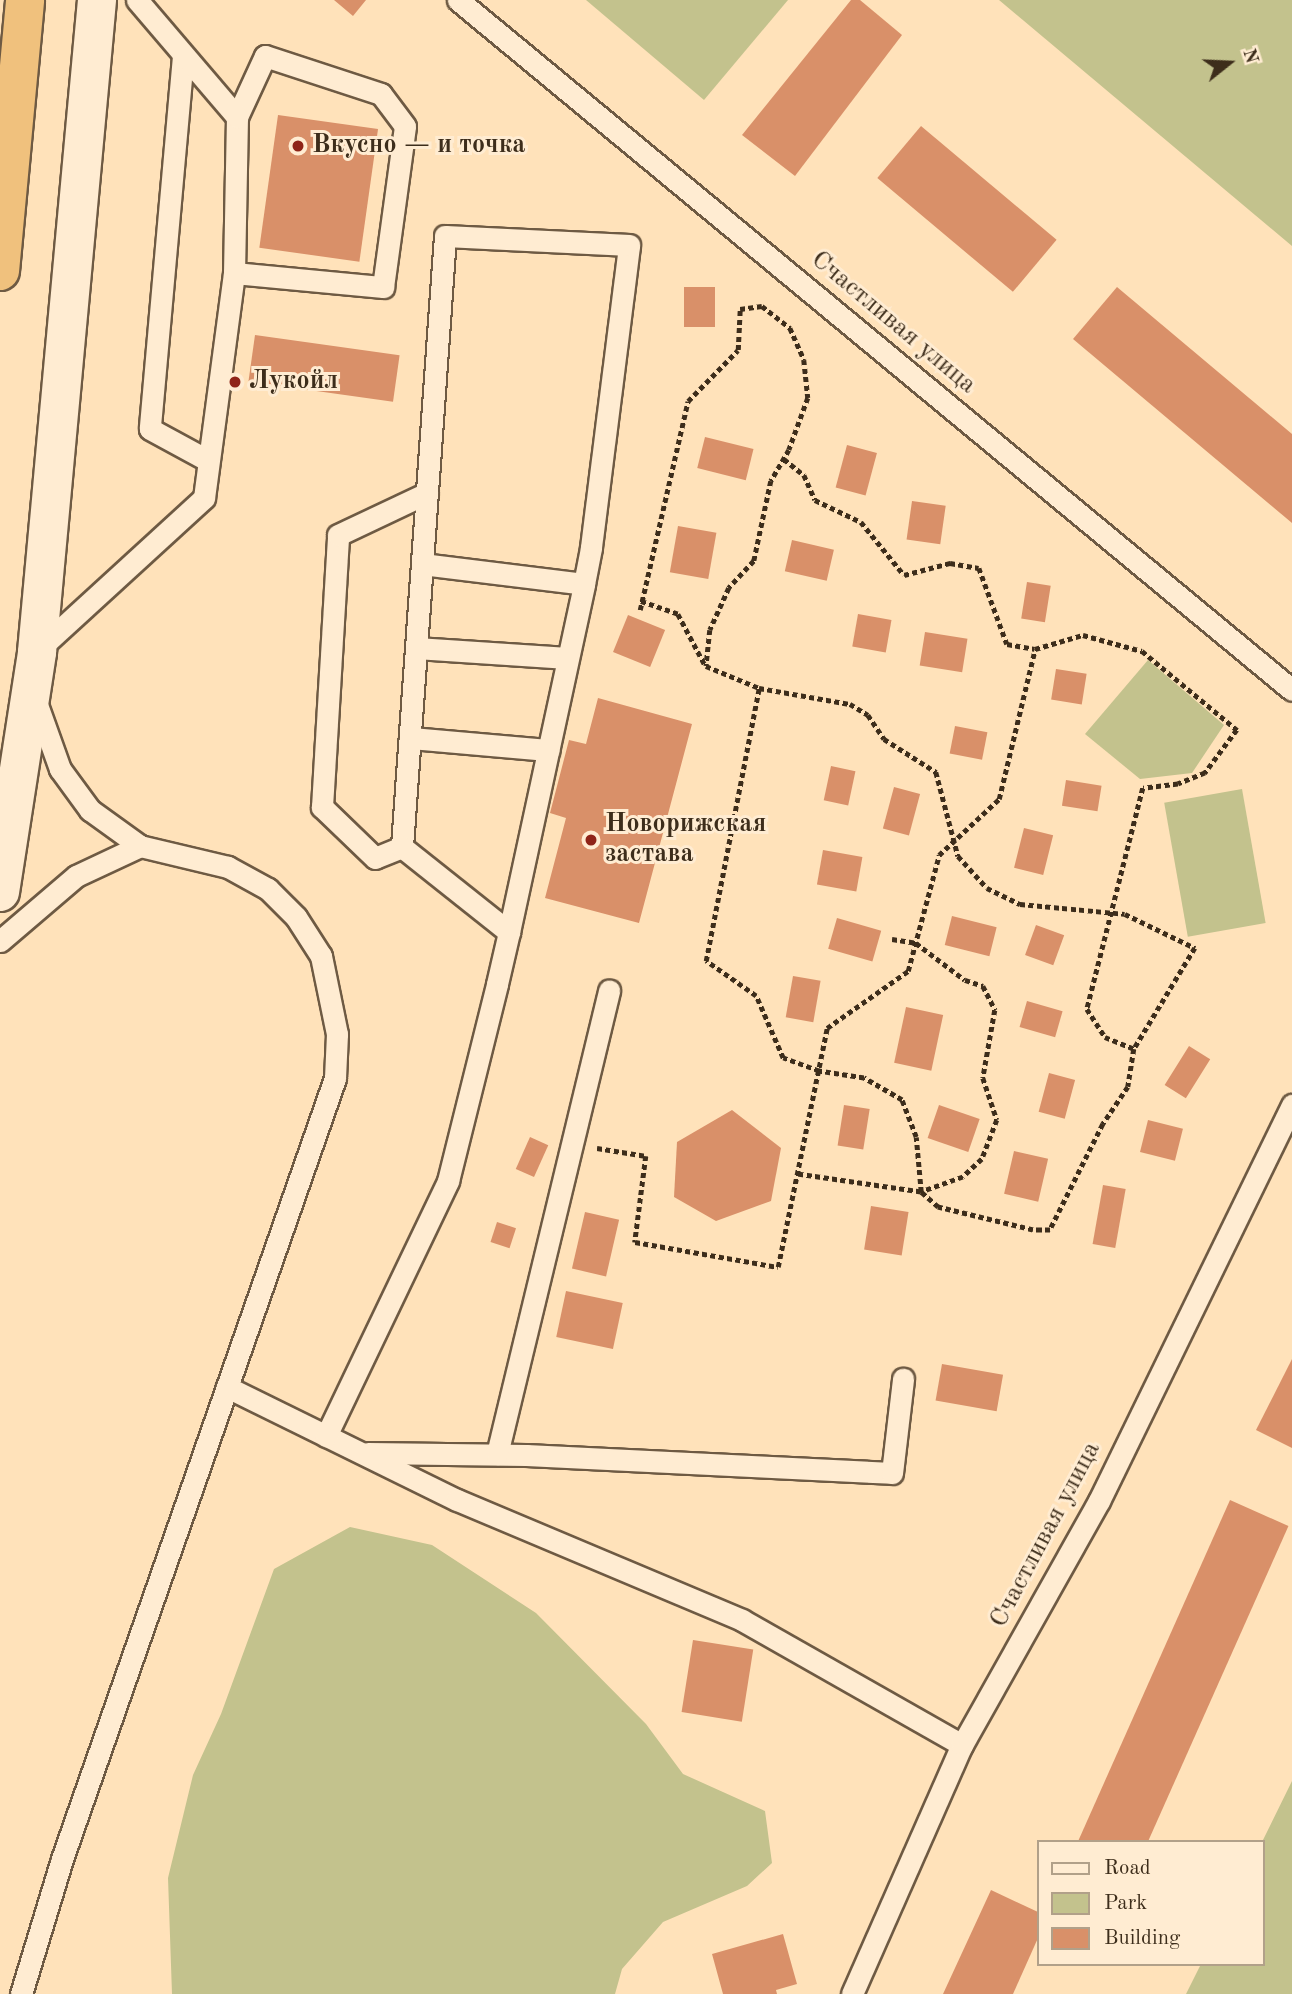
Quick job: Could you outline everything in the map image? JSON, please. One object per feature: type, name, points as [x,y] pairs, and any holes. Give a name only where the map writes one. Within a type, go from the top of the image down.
[{"type":"highway","points":[[0,271],[25,0]]},
{"type":"street","points":[[0,892],[37,652],[97,0]]},
{"type":"lane","points":[[137,0],[237,117]]},
{"type":"lane","name":"Счастливая улица","points":[[458,0],[1292,690]]},
{"type":"lane","points":[[183,56],[150,429],[207,460]]},
{"type":"lane","points":[[37,652],[204,498],[234,273],[237,117],[265,56],[381,94],[405,126],[383,288],[234,273]]},
{"type":"lane","points":[[326,1436],[448,1181],[509,932],[584,584],[629,245],[445,236],[402,847]]},
{"type":"lane","points":[[402,847],[375,859],[323,807],[338,535],[427,494]]},
{"type":"lane","points":[[422,564],[584,584]]},
{"type":"lane","points":[[416,649],[568,657]]},
{"type":"lane","points":[[21,1994],[62,1859],[335,1079],[337,1034],[331,994],[321,956],[296,917],[268,889],[228,867],[140,846],[90,810],[60,769],[31,690]]},
{"type":"lane","points":[[410,738],[548,750]]},
{"type":"lane","points":[[0,941],[36,906],[76,876],[140,846]]},
{"type":"lane","points":[[402,847],[509,932]]},
{"type":"lane","points":[[497,1454],[608,990]]},
{"type":"lane","name":"Счастливая улица","points":[[852,1994],[962,1745],[1099,1501],[1292,1105]]},
{"type":"lane","points":[[362,1453],[497,1454],[892,1473],[903,1379]]},
{"type":"lane","points":[[227,1387],[457,1500],[742,1620],[962,1745]]},
{"type":"path","points":[[639,610],[688,401],[738,350],[740,309],[762,306],[790,328],[804,360],[808,398],[784,459],[771,481],[754,561],[729,588],[710,630],[706,666]]},
{"type":"path","points":[[784,459],[804,475],[815,500],[861,522],[904,575],[950,563],[979,568],[1007,644],[1035,649],[1083,635],[1142,651],[1237,730],[1205,774],[1178,784],[1143,788],[1087,1009],[1105,1037],[1134,1049]]},
{"type":"path","points":[[641,601],[678,614],[706,666],[759,688],[850,704],[868,715],[884,738],[936,772],[953,844],[987,888],[1020,904],[1110,911],[1195,948],[1134,1049],[1128,1087],[1103,1124],[1049,1230],[1033,1230],[938,1206],[921,1192],[916,1137],[902,1100],[864,1078],[819,1071],[783,1058],[756,996],[706,961],[759,688]]},
{"type":"path","points":[[572,1144],[646,1156],[635,1241],[778,1267],[828,1028],[908,971],[939,855],[999,799],[1035,649]]},
{"type":"path","points":[[797,1174],[921,1192],[963,1177],[982,1159],[997,1120],[983,1078],[995,1010],[984,986],[965,980],[916,943],[892,939]]},
{"type":"green space","points":[[586,0],[788,0],[704,100]]},
{"type":"green space","points":[[999,0],[1292,0],[1292,246]]},
{"type":"green space","points":[[1148,660],[1224,725],[1192,773],[1140,779],[1085,734]]},
{"type":"green space","points":[[1242,789],[1266,923],[1188,937],[1164,803]]},
{"type":"green space","points":[[350,1527],[432,1545],[536,1613],[646,1724],[683,1774],[765,1811],[772,1863],[747,1886],[663,1922],[622,1969],[615,1994],[172,1994],[168,1878],[193,1775],[221,1714],[274,1569]]},
{"type":"green space","points":[[1292,1781],[1292,1994],[1186,1994],[1200,1966],[1264,1966],[1263,1840]]},
{"type":"building","points":[[334,0],[366,0],[353,16]]},
{"type":"building","points":[[851,0],[860,0],[902,35],[795,176],[742,135]]},
{"type":"building","points":[[278,115],[378,129],[359,262],[259,248]]},
{"type":"building","points":[[921,126],[1057,240],[1013,292],[877,178]]},
{"type":"building","points":[[684,287],[715,287],[715,327],[684,327]]},
{"type":"building","points":[[1117,287],[1292,434],[1292,523],[1073,339]]},
{"type":"building","points":[[255,335],[400,355],[393,402],[248,382]]},
{"type":"building","points":[[705,437],[754,449],[746,480],[697,468]]},
{"type":"building","points":[[847,445],[877,453],[866,496],[836,488]]},
{"type":"building","points":[[912,501],[946,506],[940,544],[907,540]]},
{"type":"building","points":[[678,526],[716,533],[708,579],[670,572]]},
{"type":"building","points":[[792,540],[834,550],[827,581],[785,571]]},
{"type":"building","points":[[1027,582],[1051,586],[1045,622],[1021,619]]},
{"type":"building","points":[[858,614],[891,620],[886,652],[852,646]]},
{"type":"building","points":[[628,615],[665,630],[650,667],[613,652]]},
{"type":"building","points":[[925,632],[967,639],[962,672],[920,666]]},
{"type":"building","points":[[1056,669],[1087,674],[1082,704],[1051,700]]},
{"type":"building","points":[[598,698],[692,724],[639,923],[545,898],[566,818],[550,813],[569,740],[586,744]]},
{"type":"building","points":[[955,726],[987,732],[982,760],[950,753]]},
{"type":"building","points":[[831,766],[855,771],[848,805],[824,800]]},
{"type":"building","points":[[1066,780],[1102,786],[1097,811],[1062,806]]},
{"type":"building","points":[[894,787],[920,794],[909,836],[883,829]]},
{"type":"building","points":[[1024,828],[1053,835],[1043,875],[1014,868]]},
{"type":"building","points":[[823,850],[862,857],[856,891],[817,884]]},
{"type":"building","points":[[952,916],[997,927],[989,956],[945,945]]},
{"type":"building","points":[[837,918],[881,931],[872,961],[828,949]]},
{"type":"building","points":[[1036,925],[1064,935],[1053,965],[1025,955]]},
{"type":"building","points":[[793,976],[821,981],[813,1022],[786,1017]]},
{"type":"building","points":[[1027,1001],[1063,1011],[1055,1037],[1020,1027]]},
{"type":"building","points":[[906,1007],[943,1015],[931,1071],[894,1063]]},
{"type":"building","points":[[1189,1046],[1210,1059],[1186,1098],[1165,1085]]},
{"type":"building","points":[[1049,1073],[1075,1080],[1065,1119],[1039,1112]]},
{"type":"building","points":[[844,1105],[870,1109],[863,1150],[838,1145]]},
{"type":"building","points":[[939,1105],[980,1119],[968,1152],[928,1138]]},
{"type":"building","points":[[732,1110],[781,1148],[771,1201],[716,1221],[674,1197],[677,1142]]},
{"type":"building","points":[[1148,1120],[1183,1129],[1175,1161],[1140,1152]]},
{"type":"building","points":[[530,1137],[548,1145],[534,1177],[516,1169]]},
{"type":"building","points":[[1014,1151],[1048,1159],[1038,1202],[1004,1194]]},
{"type":"building","points":[[1103,1185],[1126,1189],[1115,1248],[1093,1244]]},
{"type":"building","points":[[871,1206],[909,1212],[902,1255],[864,1249]]},
{"type":"building","points":[[585,1212],[619,1220],[606,1276],[572,1269]]},
{"type":"building","points":[[497,1222],[516,1228],[510,1248],[491,1242]]},
{"type":"building","points":[[566,1291],[623,1303],[613,1349],[556,1337]]},
{"type":"building","points":[[1292,1359],[1292,1448],[1256,1430]]},
{"type":"building","points":[[942,1364],[1003,1375],[997,1411],[936,1400]]},
{"type":"building","points":[[1230,1500],[1288,1526],[1149,1840],[1079,1840]]},
{"type":"building","points":[[693,1640],[753,1650],[742,1722],[682,1712]]},
{"type":"building","points":[[991,1890],[1036,1911],[1036,1942],[1013,1994],[943,1994]]},
{"type":"building","points":[[783,1934],[797,1984],[776,1990],[777,1994],[723,1994],[712,1954]]},
{"type":"place","name":"Вкусно — и точка","points":[[298,146]]},
{"type":"place","name":"Лукойл","points":[[235,382]]},
{"type":"place","name":"Новорижская застава","points":[[591,840]]}]
